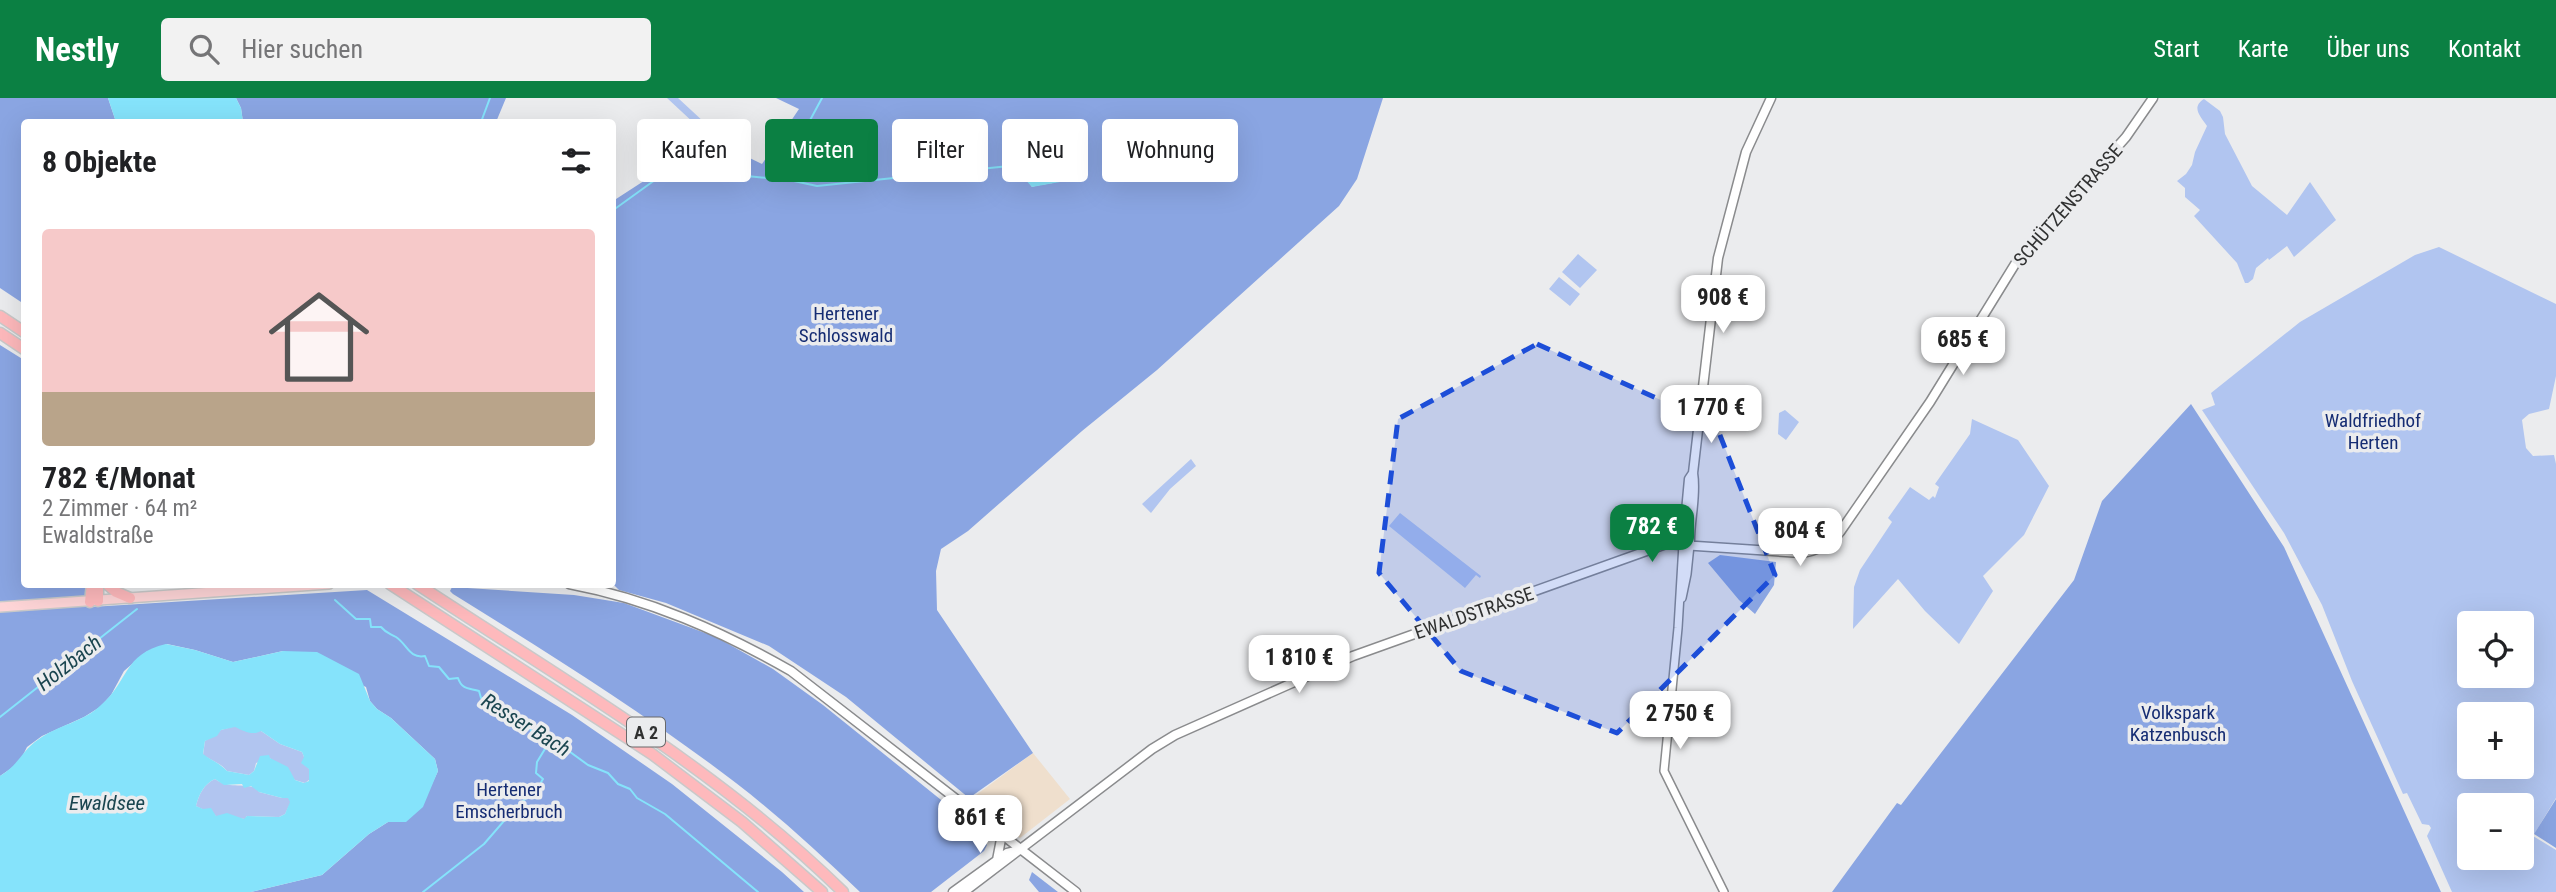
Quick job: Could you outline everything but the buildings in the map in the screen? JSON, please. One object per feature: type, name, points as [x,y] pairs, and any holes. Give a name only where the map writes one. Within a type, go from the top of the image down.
[{"type":"highway","points":[[0,316],[21,330]]},
{"type":"highway","points":[[0,333],[21,347]]},
{"type":"highway","points":[[92,588],[94,602]]},
{"type":"highway","points":[[94,602],[98,588]]},
{"type":"highway","points":[[112,588],[130,598]]},
{"type":"highway","name":"A 2","points":[[396,588],[652,754],[742,822],[822,892]]},
{"type":"highway","name":"A 2","points":[[423,588],[661,742],[751,811],[843,892]]},
{"type":"main road","points":[[1686,545],[1689,478],[1693,473],[1718,258],[1746,152],[1771,98]]},
{"type":"main road","name":"SCHÜTZENSTRASSE","points":[[1686,545],[1801,554],[1812,552],[1834,540],[1930,402],[2020,256],[2126,137],[2153,98]]},
{"type":"main road","name":"EWALDSTRASSE","points":[[964,892],[1152,749],[1175,735],[1396,639],[1541,590],[1640,552],[1672,543],[1686,545]]},
{"type":"main road","points":[[0,607],[272,588]]},
{"type":"main road","points":[[586,588],[674,613],[791,671],[1076,892]]},
{"type":"main road","points":[[998,860],[1002,834]]},
{"type":"main road","name":"EWALDSTRASSE","points":[[953,892],[1007,853],[1022,849]]},
{"type":"street","points":[[1686,545],[1664,771],[1724,892]]},
{"type":"highlighted area","points":[[1537,344],[1716,425],[1775,575],[1617,733],[1461,671],[1379,573],[1398,419]]},
{"type":"shaded area","points":[[1033,753],[1070,799],[1020,838],[993,819],[972,798]]},
{"type":"green space","points":[[0,98],[108,98],[115,119],[21,119],[21,302],[0,288]]},
{"type":"green space","points":[[236,98],[506,98],[497,119],[243,119]]},
{"type":"green space","points":[[667,98],[678,98],[701,119],[690,119]]},
{"type":"green space","name":"Hertener Schlosswald","points":[[776,98],[1383,98],[1357,179],[1339,206],[1157,370],[1082,431],[968,531],[941,549],[936,571],[937,610],[1033,753],[969,798],[846,697],[769,646],[666,603],[616,587],[616,199],[642,182],[751,182],[751,159],[762,164],[765,160],[765,182],[878,182],[878,119],[792,119],[799,109]]},
{"type":"green space","points":[[2204,99],[2220,111],[2225,134],[2252,186],[2287,215],[2310,182],[2336,220],[2294,257],[2287,246],[2269,260],[2268,258],[2256,268],[2253,279],[2248,283],[2245,283],[2237,263],[2194,216],[2200,210],[2185,197],[2185,188],[2177,181],[2192,165],[2207,126],[2197,108]]},
{"type":"green space","name":"Waldfriedhof Herten","points":[[2439,247],[2556,304],[2556,376],[2549,409],[2529,414],[2522,420],[2526,448],[2533,456],[2554,455],[2556,464],[2556,798],[2534,834],[2534,793],[2457,793],[2457,870],[2534,870],[2534,837],[2556,850],[2556,892],[2452,892],[2427,836],[2431,828],[2422,824],[2407,793],[2403,794],[2352,681],[2322,605],[2284,533],[2202,410],[2215,405],[2211,393],[2300,322],[2415,255]]},
{"type":"green space","points":[[1578,254],[1597,270],[1580,288],[1562,272]]},
{"type":"green space","points":[[1559,277],[1580,294],[1570,306],[1549,289]]},
{"type":"green space","name":"Hertener Emscherbruch","points":[[0,345],[21,358],[21,588],[86,588],[91,607],[367,590],[572,715],[672,784],[804,892],[251,892],[322,875],[431,786],[438,771],[435,759],[370,701],[366,687],[283,651],[233,662],[167,644],[146,652],[124,671],[111,695],[100,707],[42,736],[27,747],[19,763],[0,776]]},
{"type":"green space","name":"Volkspark Katzenbusch","points":[[2191,404],[2284,547],[2441,892],[1832,892],[1897,803],[1901,805],[2074,580],[2102,501]]},
{"type":"green space","points":[[1785,410],[1799,422],[1786,440],[1778,434],[1779,413]]},
{"type":"green space","points":[[1972,419],[2018,440],[2049,486],[2024,535],[1983,576],[1993,591],[1959,644],[1925,611],[1898,579],[1853,629],[1854,587],[1860,570],[1892,522],[1888,518],[1910,487],[1929,500],[1933,496],[1935,498],[1939,487],[1935,484],[1970,434]]},
{"type":"green space","points":[[1191,459],[1196,466],[1170,489],[1151,513],[1142,504]]},
{"type":"green space","points":[[1400,513],[1481,576],[1480,578],[1476,575],[1465,588],[1389,526]]},
{"type":"green space","points":[[1720,555],[1776,562],[1774,585],[1755,614],[1739,600],[1708,563]]},
{"type":"green space","points":[[452,588],[467,588],[574,595],[624,603],[716,637],[773,669],[823,705],[971,824],[987,845],[984,851],[931,892],[860,892],[768,809],[702,758],[597,685],[450,591]]},
{"type":"green space","points":[[235,726],[261,731],[280,744],[302,752],[309,769],[309,780],[305,783],[295,780],[270,758],[256,763],[254,771],[249,775],[227,771],[203,755],[205,741],[221,730]]},
{"type":"green space","points":[[215,779],[225,784],[257,788],[259,792],[288,797],[291,802],[285,814],[279,817],[247,816],[245,819],[216,816],[196,806],[202,790]]},
{"type":"green space","points":[[2556,799],[2556,848],[2534,834]]},
{"type":"green space","points":[[1032,872],[1058,892],[1039,892],[1029,880]]},
{"type":"water","points":[[108,98],[236,98],[243,119],[115,119]]},
{"type":"water","points":[[1027,182],[1060,182],[1032,187]]},
{"type":"water","name":"Ewaldsee","points":[[166,644],[233,662],[283,651],[317,652],[359,674],[370,701],[377,709],[391,718],[435,759],[438,771],[423,807],[406,822],[388,822],[369,834],[322,875],[251,892],[0,892],[0,776],[39,739],[94,711],[110,696],[134,661],[152,649]],"holes":[[[235,727],[251,733],[261,731],[280,744],[302,752],[304,757],[301,763],[309,769],[309,781],[304,783],[295,780],[288,767],[269,755],[260,756],[254,771],[249,775],[227,771],[203,754],[205,741],[217,736],[221,730]],[[215,779],[224,785],[242,784],[244,788],[251,786],[259,792],[288,798],[290,802],[285,814],[279,817],[247,816],[244,819],[227,813],[216,816],[211,808],[196,806],[202,790]]]},
{"type":"waterway","name":"Holzbach","points":[[482,119],[490,98]]},
{"type":"waterway","points":[[811,119],[822,98]]},
{"type":"waterway","points":[[878,180],[1002,167]]},
{"type":"waterway","points":[[616,208],[666,172],[697,171],[765,178]]},
{"type":"waterway","points":[[798,182],[817,186],[855,182]]},
{"type":"waterway","name":"Resser Bach","points":[[335,600],[356,619],[370,619],[371,627],[381,627],[415,655],[425,656],[429,666],[439,667],[449,679],[458,678],[464,687],[479,691],[481,698],[490,699],[496,708],[507,713],[513,711],[515,717],[528,721],[531,731],[540,731],[543,738],[551,738],[588,765],[608,773],[618,784],[630,789],[637,798],[665,814],[758,892]]},
{"type":"waterway","name":"Holzbach","points":[[0,717],[137,609]]},
{"type":"waterway","points":[[423,892],[484,844],[516,807],[537,789],[543,779],[536,773],[537,762],[551,739]]}]
